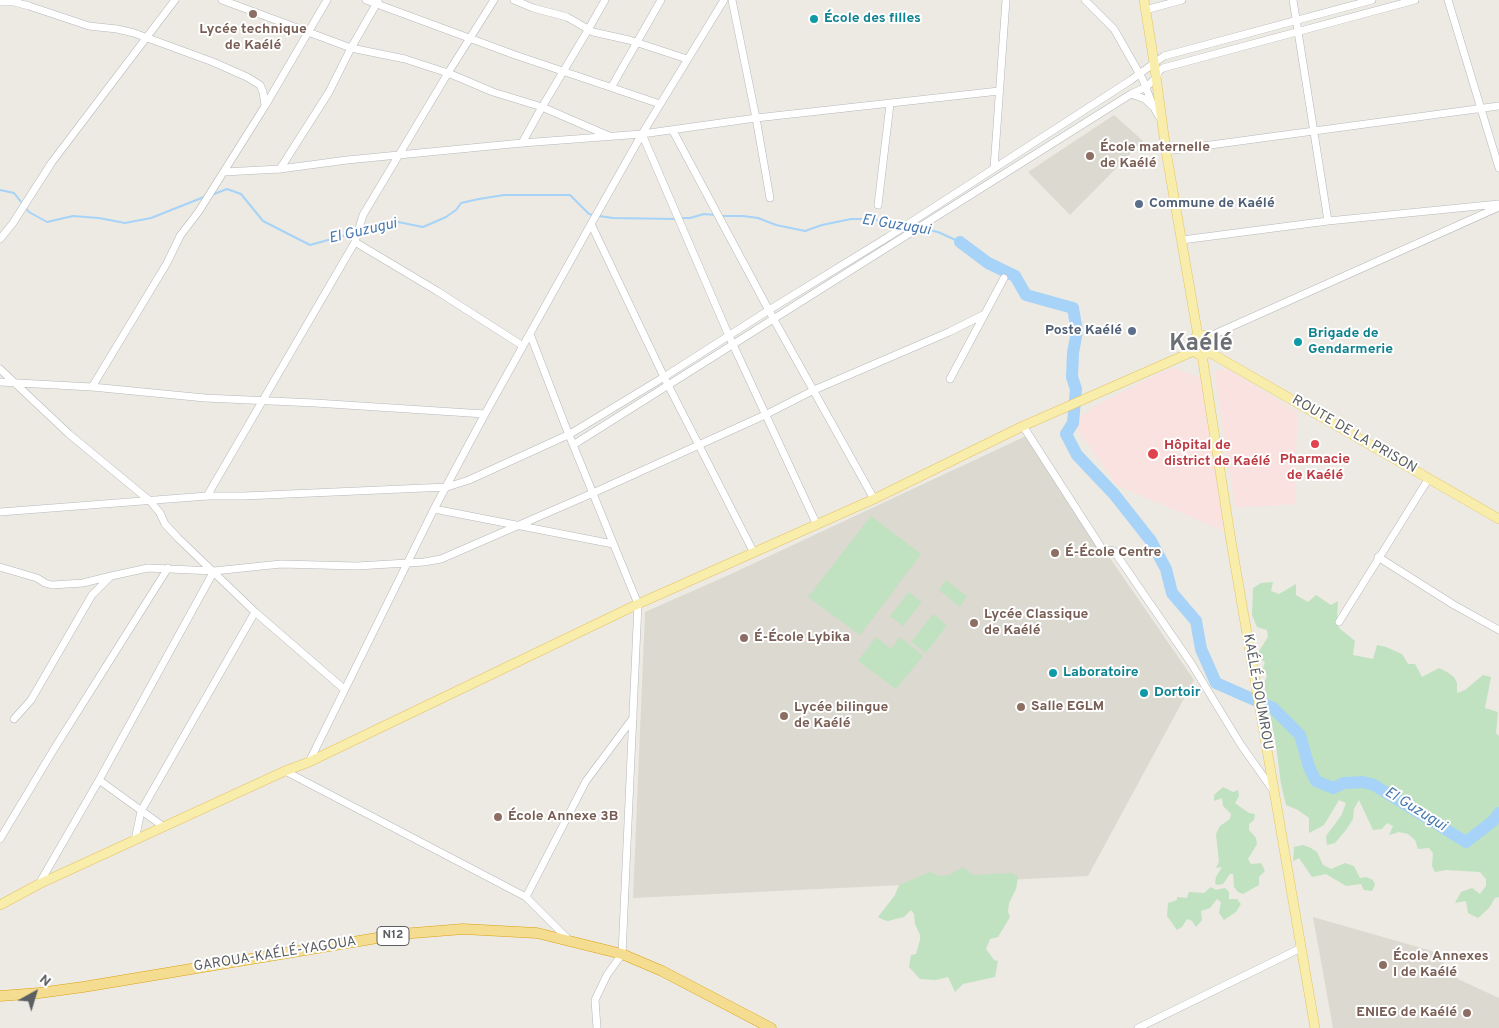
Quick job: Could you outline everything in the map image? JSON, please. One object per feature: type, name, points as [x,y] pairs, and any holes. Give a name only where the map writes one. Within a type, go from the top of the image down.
[{"type":"highway","name":"GAROUA-KAÉLÉ-YAGOUA","points":[[0,996],[39,994],[410,934],[463,929],[536,933],[622,954],[662,971],[770,1028]]},
{"type":"main road","name":"KAÉLÉ-DOUMROU","points":[[1144,0],[1166,151],[1182,240],[1203,336],[1212,344],[1202,352],[1231,541],[1315,1028]]},
{"type":"main road","points":[[0,905],[39,884],[285,771],[309,762],[638,604],[874,499],[1023,426],[1202,352],[1192,342],[1203,336]]},
{"type":"main road","name":"ROUTE DE LA PRISON","points":[[1202,352],[1499,519]]},
{"type":"street","points":[[0,239],[13,223],[52,162],[176,0]]},
{"type":"street","points":[[222,0],[351,48],[404,59],[448,73],[493,92],[542,107],[611,137]]},
{"type":"street","points":[[92,387],[167,263],[180,236],[224,172],[327,0]]},
{"type":"street","points":[[366,0],[377,2],[562,71],[612,86],[660,104]]},
{"type":"street","points":[[207,496],[356,242],[363,215],[494,0]]},
{"type":"street","points":[[514,0],[533,8],[567,17],[588,30],[687,59]]},
{"type":"street","points":[[522,143],[562,71],[605,0]]},
{"type":"street","points":[[612,86],[661,0]]},
{"type":"street","points":[[309,762],[434,509],[485,414],[642,134],[724,0]]},
{"type":"street","points":[[732,0],[770,198]]},
{"type":"street","points":[[994,168],[1006,0]]},
{"type":"street","points":[[1085,0],[1114,29],[1140,74],[1153,106],[1162,120]]},
{"type":"street","points":[[1145,10],[1182,0]]},
{"type":"street","points":[[1293,0],[1328,221]]},
{"type":"street","points":[[0,512],[207,496],[447,487],[476,478],[570,434],[664,377],[888,237],[1140,74],[1164,56],[1372,0]]},
{"type":"street","points":[[573,445],[1131,94],[1146,87],[1163,68],[1415,0]]},
{"type":"street","points":[[1448,0],[1499,168]]},
{"type":"street","points":[[0,2],[14,2],[29,6],[89,26],[134,33],[213,62],[258,83],[264,92],[265,106]]},
{"type":"street","points":[[280,169],[329,92],[377,2]]},
{"type":"street","points":[[224,172],[280,169],[347,160],[522,143],[673,131],[756,118],[999,91]]},
{"type":"street","points":[[1131,94],[1145,99],[1153,106]]},
{"type":"street","points":[[878,205],[890,104]]},
{"type":"street","points":[[1166,151],[1499,106]]},
{"type":"street","points":[[673,131],[773,318],[874,499]]},
{"type":"street","points":[[642,134],[729,336],[817,525]]},
{"type":"street","points":[[1182,240],[1328,221],[1499,205]]},
{"type":"street","points":[[1203,336],[1499,205]]},
{"type":"street","points":[[592,224],[664,377],[754,553]]},
{"type":"street","points":[[356,242],[437,290],[523,346]]},
{"type":"street","points":[[950,379],[1004,278]]},
{"type":"street","points":[[0,567],[37,578],[52,585],[83,583],[148,568],[214,571],[281,564],[357,566],[441,560],[593,493],[765,415],[814,390],[949,332],[985,314]]},
{"type":"street","points":[[530,334],[638,604],[622,954],[607,975],[595,1000],[597,1028]]},
{"type":"street","points":[[0,369],[98,459],[150,501],[174,534],[255,612],[344,689]]},
{"type":"street","points":[[0,382],[92,387],[205,398],[485,414]]},
{"type":"street","points":[[1023,426],[1104,552],[1110,550],[1114,552],[1182,650],[1241,745],[1273,790]]},
{"type":"street","points":[[1339,622],[1429,478]]},
{"type":"street","points":[[434,509],[613,544]]},
{"type":"street","points":[[1378,557],[1454,605],[1499,630]]},
{"type":"street","points":[[0,839],[54,749],[168,568]]},
{"type":"street","points":[[39,884],[99,780],[214,571]]},
{"type":"street","points":[[14,719],[30,700],[92,595],[111,576]]},
{"type":"street","points":[[135,840],[141,812],[255,612]]},
{"type":"street","points":[[526,897],[586,781],[633,718]]},
{"type":"street","points":[[285,771],[526,897],[569,940]]},
{"type":"street","points":[[99,780],[164,827]]},
{"type":"street","points":[[1138,1028],[1301,948]]},
{"type":"shaded area","name":"École maternelle de Kaélé","points":[[1114,115],[1143,141],[1070,215],[1028,172]]},
{"type":"shaded area","name":"Hôpital de district de Kaélé","points":[[1172,367],[1201,378],[1224,531],[1116,485],[1073,423],[1096,405]]},
{"type":"shaded area","points":[[1226,368],[1298,412],[1295,477],[1296,504],[1235,508],[1214,372]]},
{"type":"shaded area","points":[[1026,436],[1194,680],[1088,876],[633,898],[645,612],[731,574]]},
{"type":"shaded area","name":"École Annexes I de Kaélé","points":[[1313,917],[1432,951],[1458,979],[1499,998],[1499,1028],[1333,1028]]},
{"type":"green space","points":[[871,516],[921,554],[860,635],[808,597]]},
{"type":"green space","points":[[946,580],[967,596],[960,607],[939,590]]},
{"type":"green space","points":[[1273,582],[1271,591],[1279,594],[1296,584],[1296,595],[1308,602],[1316,595],[1331,605],[1338,601],[1337,618],[1339,628],[1355,641],[1353,655],[1373,659],[1377,645],[1386,647],[1402,654],[1408,664],[1415,664],[1422,677],[1439,668],[1447,672],[1454,677],[1457,683],[1457,693],[1465,690],[1483,675],[1491,677],[1485,708],[1498,712],[1496,733],[1499,736],[1499,897],[1495,898],[1489,908],[1478,918],[1468,913],[1466,901],[1455,903],[1461,892],[1472,888],[1480,894],[1486,886],[1486,879],[1480,872],[1446,870],[1435,872],[1432,866],[1433,853],[1429,848],[1418,849],[1415,840],[1408,834],[1399,832],[1389,835],[1393,826],[1387,823],[1382,829],[1373,830],[1359,800],[1354,809],[1353,819],[1346,830],[1335,843],[1327,845],[1326,836],[1341,816],[1346,803],[1339,800],[1324,825],[1309,833],[1309,818],[1298,810],[1286,805],[1264,683],[1267,676],[1263,668],[1265,662],[1259,658],[1259,651],[1268,637],[1267,630],[1257,627],[1252,615],[1253,588],[1261,583]]},
{"type":"green space","points":[[909,592],[922,602],[903,626],[890,616]]},
{"type":"green space","points":[[933,614],[947,625],[926,653],[911,642]]},
{"type":"green space","points":[[876,637],[891,649],[900,637],[923,656],[896,689],[858,661]]},
{"type":"green space","points":[[1223,787],[1233,792],[1238,790],[1239,796],[1235,803],[1249,813],[1255,814],[1254,820],[1249,824],[1249,830],[1256,838],[1257,844],[1248,859],[1251,864],[1261,863],[1265,871],[1259,877],[1259,885],[1243,894],[1234,887],[1233,874],[1230,874],[1223,884],[1217,885],[1215,883],[1222,867],[1216,868],[1219,862],[1216,834],[1220,826],[1230,819],[1231,814],[1223,806],[1222,798],[1214,801],[1214,795]]},
{"type":"green space","points":[[1303,845],[1317,852],[1323,865],[1331,869],[1345,863],[1354,866],[1360,878],[1366,877],[1373,880],[1375,885],[1372,891],[1364,890],[1361,884],[1346,886],[1326,874],[1312,877],[1299,858],[1293,861],[1294,847]]},
{"type":"green space","points":[[963,867],[973,875],[1012,873],[1018,877],[1016,889],[1009,903],[1008,912],[1010,917],[998,937],[990,939],[986,949],[994,960],[998,961],[995,977],[963,984],[955,992],[948,977],[936,980],[920,979],[909,967],[911,955],[916,954],[920,940],[914,914],[911,910],[904,917],[888,921],[878,917],[895,895],[899,885],[930,872],[939,876],[949,875]]},
{"type":"green space","points":[[1211,887],[1216,890],[1225,888],[1229,892],[1229,899],[1237,899],[1241,904],[1236,912],[1224,920],[1219,913],[1221,902],[1217,899],[1210,908],[1201,911],[1202,920],[1196,927],[1192,921],[1187,919],[1182,927],[1177,930],[1167,916],[1168,903],[1177,900],[1177,897],[1187,898],[1189,892],[1204,893]]},
{"type":"waterway","name":"El Guzugui","points":[[214,194],[227,189],[241,194],[263,221],[310,245],[357,232]]},
{"type":"waterway","name":"El Guzugui","points":[[0,190],[14,193],[22,203]]},
{"type":"waterway","name":"El Guzugui","points":[[361,230],[398,222],[423,227],[446,217],[456,210],[461,203],[504,195],[570,195],[589,214],[594,215]]},
{"type":"waterway","name":"El Guzugui","points":[[25,207],[29,212],[47,222],[73,216],[125,223],[151,218],[204,197]]},
{"type":"waterway","name":"El Guzugui","points":[[681,218],[690,218],[704,214],[715,215]]},
{"type":"waterway","name":"El Guzugui","points":[[599,216],[676,219]]},
{"type":"waterway","name":"El Guzugui","points":[[722,216],[758,218],[776,225],[805,231],[822,225],[851,219],[871,219],[903,225]]},
{"type":"waterway","name":"El Guzugui","points":[[923,229],[938,232],[960,242]]},
{"type":"waterway","name":"El Guzugui","points":[[960,242],[988,263],[1015,276],[1026,295],[1073,308],[1077,331],[1073,353],[1072,377],[1076,389],[1073,423],[1066,434],[1077,455],[1114,494],[1151,541],[1166,569],[1172,593],[1196,621],[1201,649],[1216,683],[1273,708],[1300,735],[1309,767],[1316,781],[1333,788],[1344,783],[1363,782],[1374,785],[1466,842],[1493,821],[1499,813]]},
{"type":"place","name":"Lycée technique de Kaélé","points":[[253,14]]},
{"type":"place","name":"École des filles","points":[[814,19]]},
{"type":"place","name":"École maternelle de Kaélé","points":[[1090,156]]},
{"type":"place","name":"Commune de Kaélé","points":[[1139,204]]},
{"type":"place","name":"Poste Kaélé","points":[[1132,331]]},
{"type":"place","name":"Brigade de Gendarmerie","points":[[1298,342]]},
{"type":"place","name":"Pharmacie de Kaélé","points":[[1315,444]]},
{"type":"place","name":"Hôpital de district de Kaélé","points":[[1153,454]]},
{"type":"place","name":"É-École Centre","points":[[1055,553]]},
{"type":"place","name":"Lycée Classique de Kaélé","points":[[974,623]]},
{"type":"place","name":"É-École Lybika","points":[[744,638]]},
{"type":"place","name":"Laboratoire","points":[[1053,673]]},
{"type":"place","name":"Dortoir","points":[[1144,693]]},
{"type":"place","name":"Salle EGLM","points":[[1021,707]]},
{"type":"place","name":"Lycée bilingue de Kaélé","points":[[784,716]]},
{"type":"place","name":"École Annexe 3B","points":[[498,817]]},
{"type":"place","name":"École Annexes I de Kaélé","points":[[1383,965]]},
{"type":"place","name":"ENIEG de Kaélé","points":[[1467,1013]]},
{"type":"district","name":"Kaélé","points":[[1201,345]]}]
